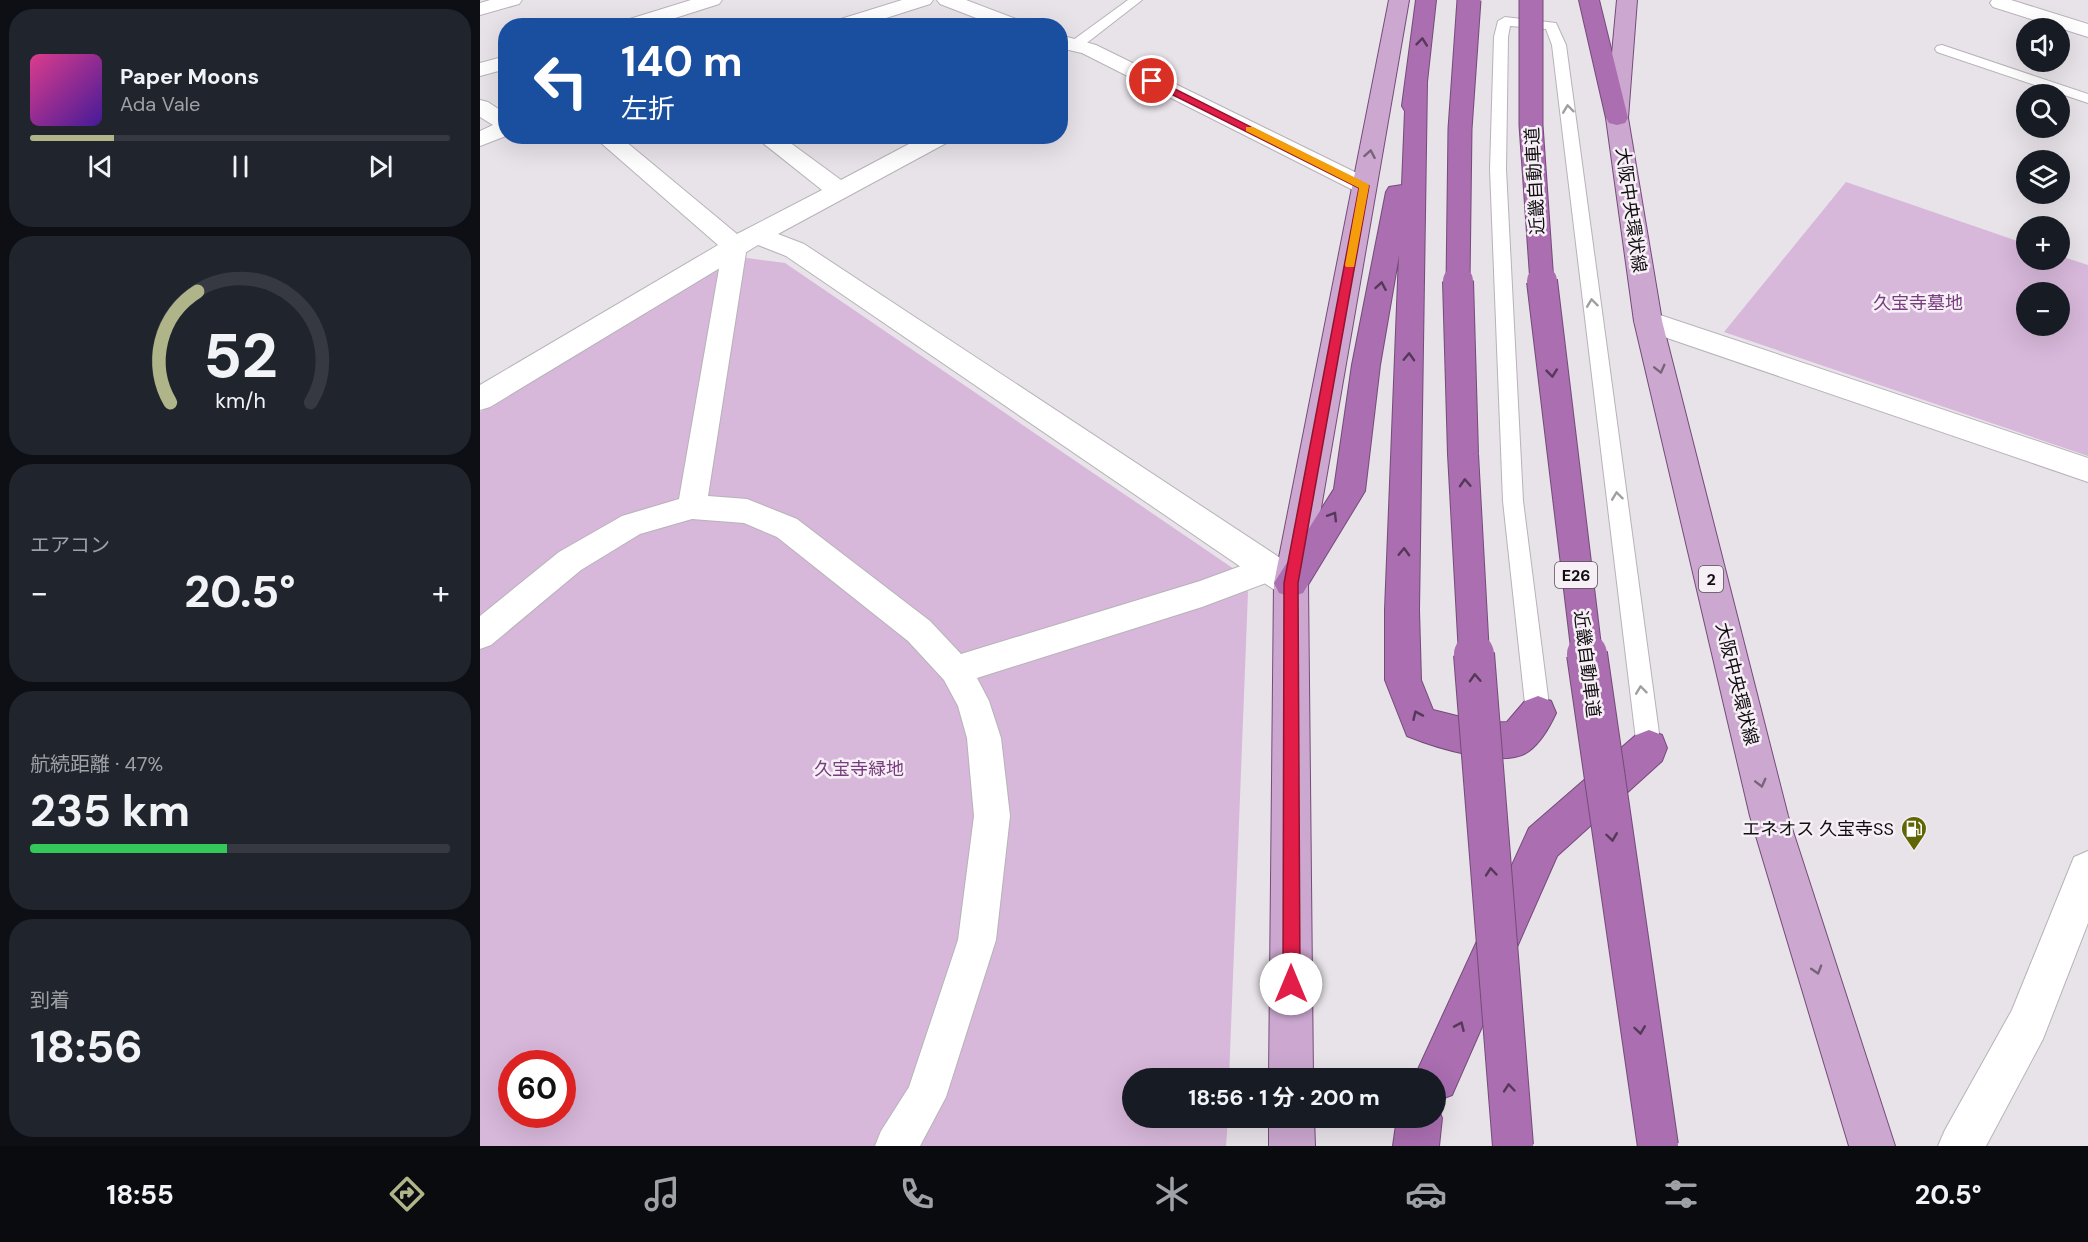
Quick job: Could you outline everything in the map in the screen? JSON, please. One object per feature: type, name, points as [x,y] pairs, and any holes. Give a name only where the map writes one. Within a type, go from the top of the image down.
[{"type":"highway","points":[[1280,576],[1349,491],[1366,366],[1417,84],[1426,0]]},
{"type":"highway","points":[[1469,0],[1458,201],[1460,396],[1475,683],[1513,1146]]},
{"type":"highway","name":"近畿自動車道","points":[[1531,0],[1529,50],[1535,206],[1555,406],[1590,693],[1658,1146]]},
{"type":"highway","points":[[1589,0],[1617,118]]},
{"type":"highway","points":[[1417,84],[1402,610],[1403,680],[1420,724],[1485,741],[1516,739],[1538,712]]},
{"type":"highway","points":[[1441,1068],[1543,842],[1649,748]]},
{"type":"highway","points":[[1416,1146],[1418,1128]]},
{"type":"main road","points":[[1292,1068],[1280,576],[1364,186],[1399,0]]},
{"type":"main road","name":"大阪中央環状線","points":[[1627,0],[1617,118],[1648,321],[1769,816],[1872,1146]]},
{"type":"main road","points":[[1292,1128],[1292,1146]]},
{"type":"street","points":[[480,9],[512,0]]},
{"type":"street","points":[[653,18],[712,0]]},
{"type":"street","points":[[863,18],[923,0]]},
{"type":"street","points":[[946,0],[995,18]]},
{"type":"street","points":[[2000,3],[2088,31]]},
{"type":"street","points":[[895,8],[912,18]]},
{"type":"street","points":[[1068,48],[1089,49],[1364,186]]},
{"type":"street","points":[[480,70],[498,64]]},
{"type":"street","points":[[480,107],[498,120]]},
{"type":"street","points":[[480,139],[498,130]]},
{"type":"street","points":[[615,144],[747,241],[795,250],[1280,576]]},
{"type":"street","points":[[776,144],[840,191]]},
{"type":"street","points":[[480,399],[747,241],[927,144]]},
{"type":"street","points":[[692,507],[747,241]]},
{"type":"street","points":[[1648,321],[2088,470]]},
{"type":"street","points":[[480,635],[570,561],[632,524],[692,507],[747,511],[787,528],[919,631],[956,670],[973,701],[984,738],[992,816],[977,940],[926,1097],[896,1146]]},
{"type":"street","points":[[956,670],[1202,594],[1280,576]]},
{"type":"street","points":[[1961,1146],[2028,1024],[2088,871]]},
{"type":"lane","points":[[1068,46],[1136,0]]},
{"type":"lane","points":[[1538,712],[1513,501],[1498,169],[1501,37],[1505,21],[1551,26],[1559,45],[1649,748]]},
{"type":"lane","points":[[1942,49],[2088,99]]},
{"type":"green space","name":"久宝寺墓地","points":[[1846,182],[2016,241],[2016,270],[2070,270],[2070,259],[2088,265],[2088,456],[1724,332]]},
{"type":"green space","name":"久宝寺緑地","points":[[739,257],[785,263],[1234,569],[1248,592],[1229,1068],[1122,1068],[1122,1128],[1227,1128],[1226,1146],[480,1146],[480,412]]},
{"type":"slow traffic","points":[[1249,129],[1364,186],[1350,265]]},
{"type":"place","name":"エネオス 久宝寺SS","points":[[1914,852]]},
{"type":"route","points":[[1152,81],[1364,186],[1291,583],[1291,984]]}]
